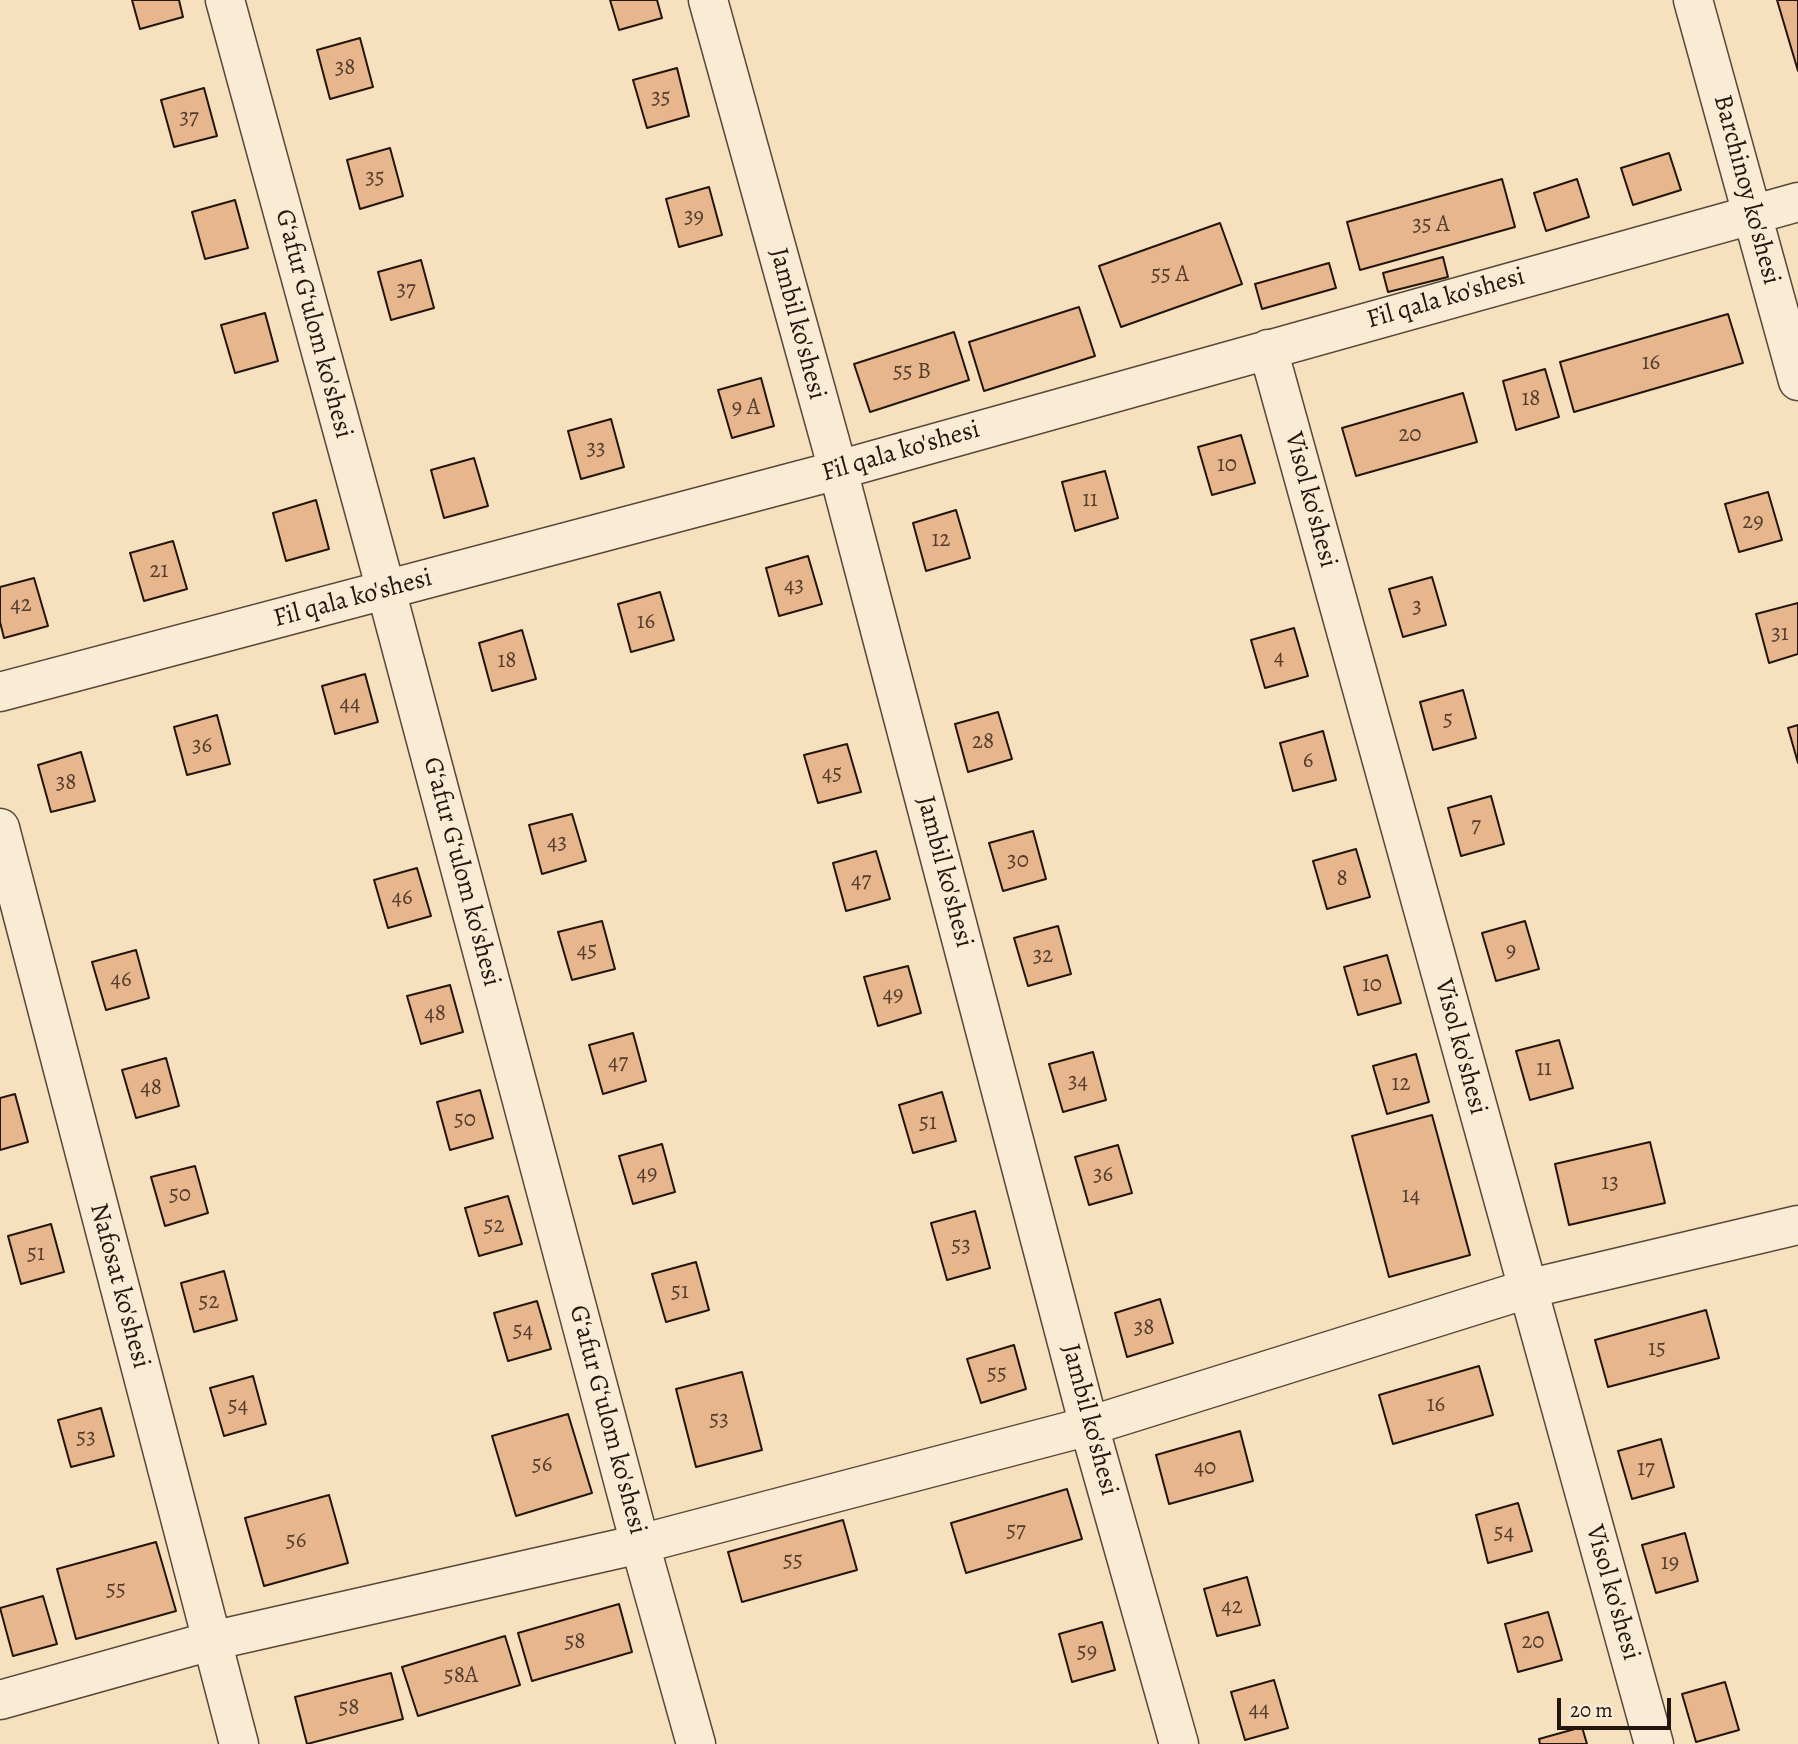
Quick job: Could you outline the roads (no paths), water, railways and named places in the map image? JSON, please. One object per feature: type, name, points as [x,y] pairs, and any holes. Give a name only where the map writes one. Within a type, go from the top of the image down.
[{"type":"street","name":"Gʻafur Gʻulom ko'shesi","points":[[225,0],[386,590],[639,1544],[696,1744]]},
{"type":"street","name":"Jambil ko'shesi","points":[[708,0],[838,470],[1090,1426],[1179,1744]]},
{"type":"street","name":"Barchinoy ko'shesi","points":[[1693,0],[1798,381]]},
{"type":"street","name":"Fil qala ko'shesi","points":[[0,692],[838,470],[1798,202]]},
{"type":"street","name":"Visol ko'shesi","points":[[1268,349],[1654,1744]]},
{"type":"street","name":"Nafosat ko'shesi","points":[[0,828],[239,1744]]},
{"type":"street","points":[[0,1700],[211,1641],[639,1544],[1090,1426],[1527,1289],[1798,1225]]}]
